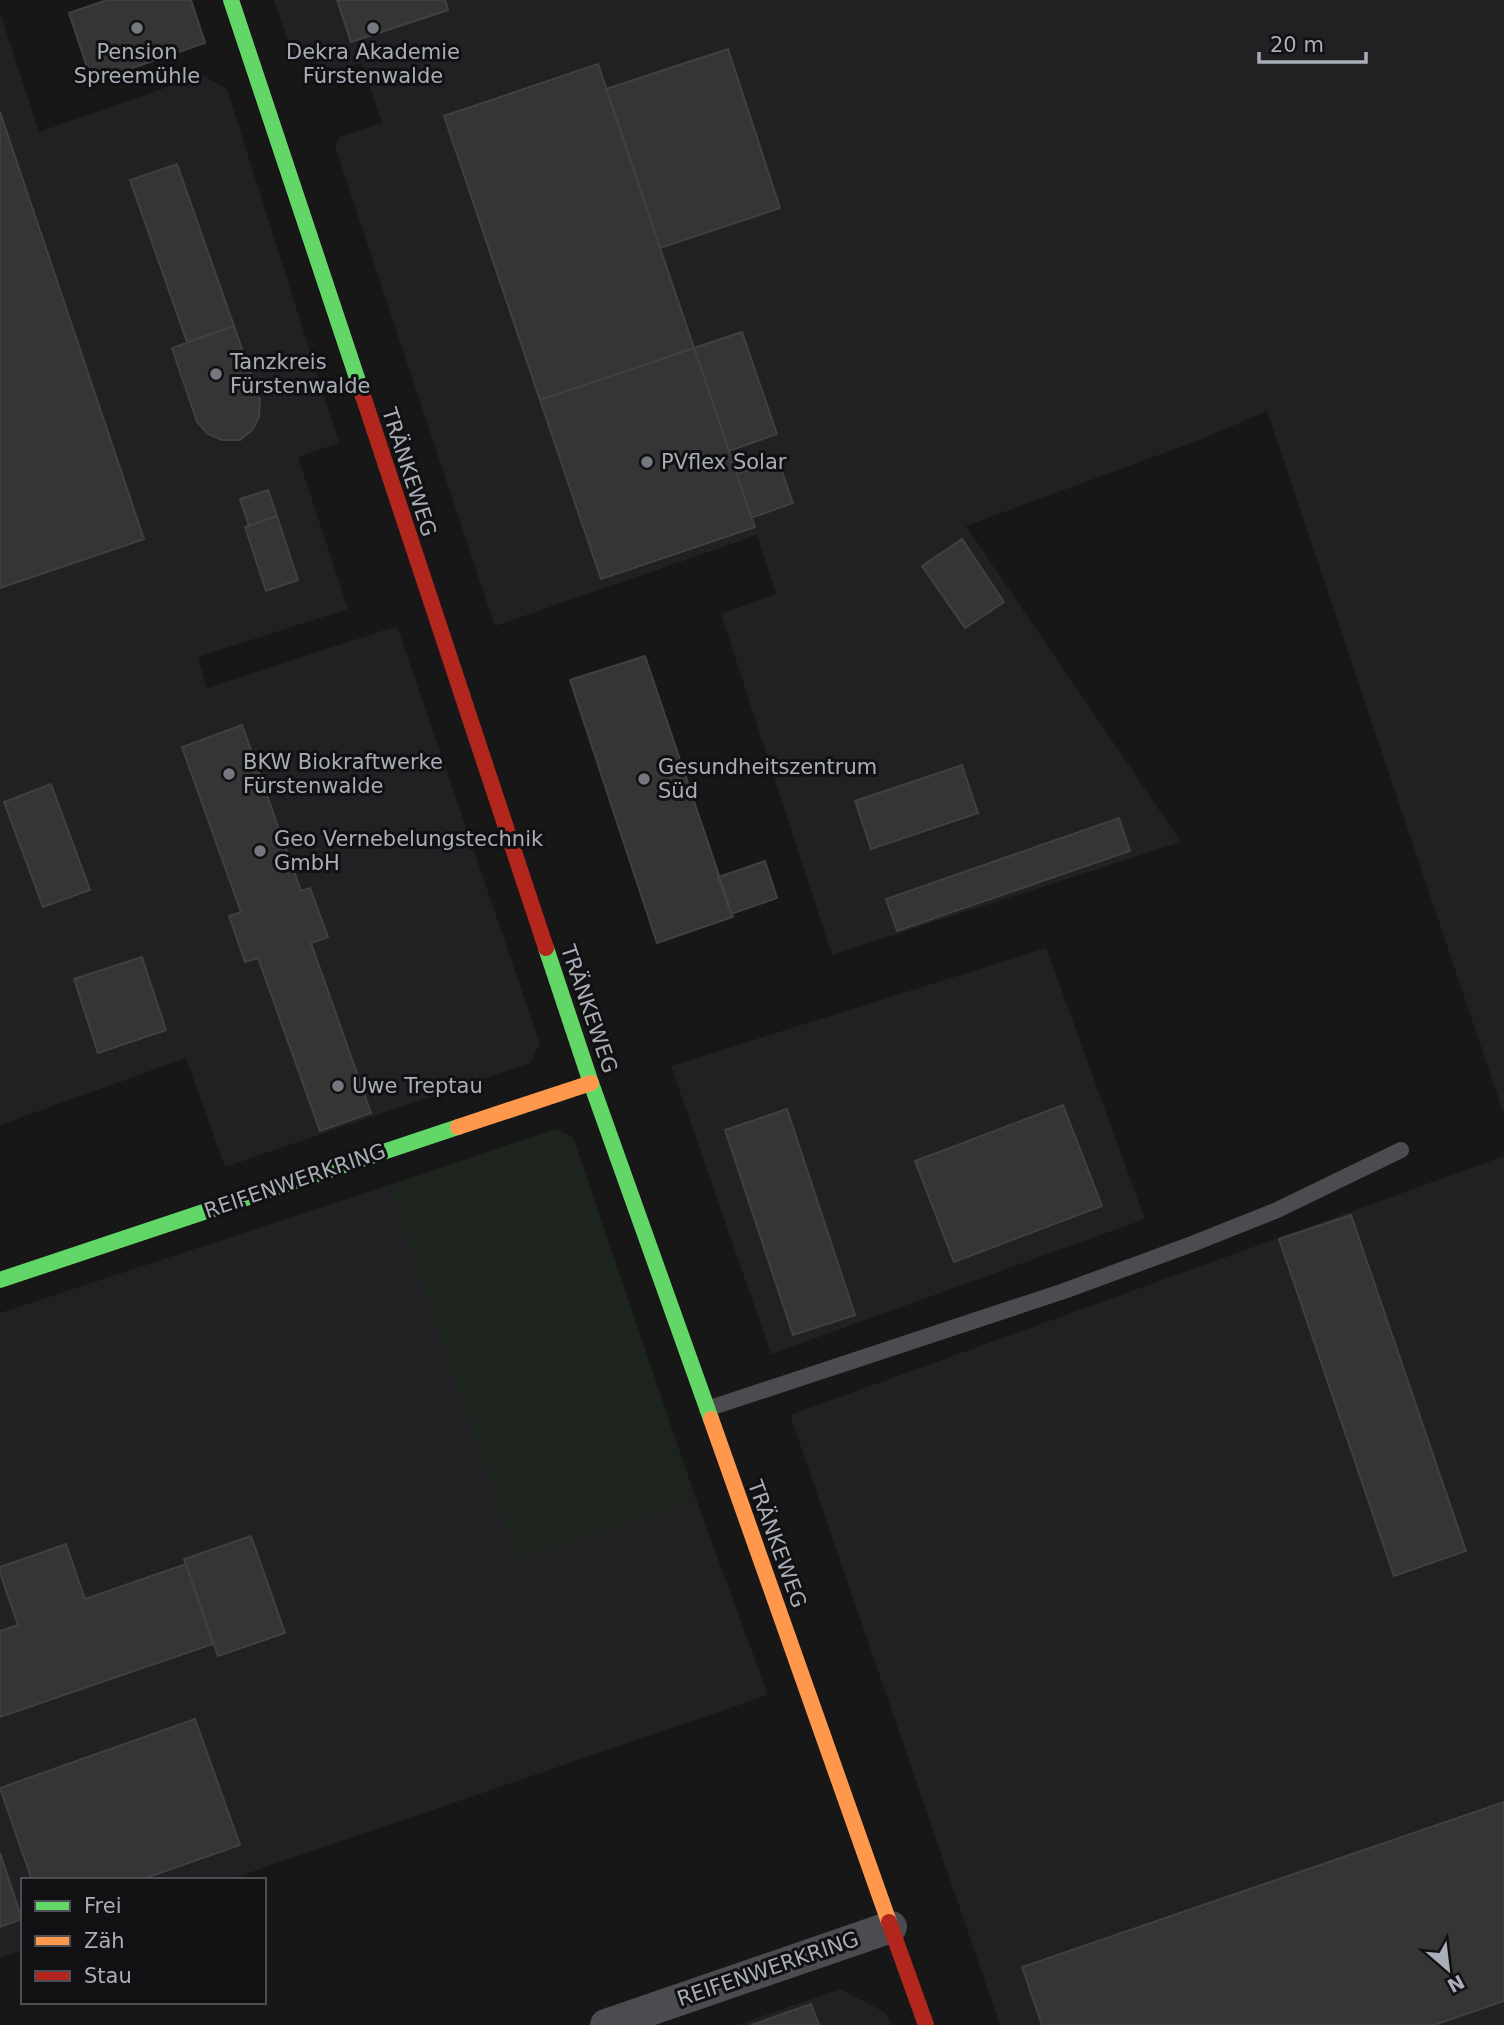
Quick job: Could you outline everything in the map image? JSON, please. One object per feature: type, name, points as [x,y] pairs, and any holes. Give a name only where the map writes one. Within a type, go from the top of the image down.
[{"type":"street","name":"TRÄNKEWEG","points":[[231,0],[591,1083],[926,2025]]},
{"type":"street","name":"REIFENWERKRING","points":[[0,1280],[591,1083]]},
{"type":"street","name":"REIFENWERKRING","points":[[606,2025],[891,1927]]},
{"type":"lane","points":[[707,1409],[1051,1295],[1192,1244],[1275,1211],[1401,1150]]},
{"type":"shaded area","points":[[274,0],[1504,0],[1504,1115],[1267,411],[1197,441],[966,526],[1181,842],[832,955],[721,614],[776,594],[757,535],[495,626],[335,146],[341,136],[382,123],[362,63],[340,70],[293,56]]},
{"type":"shaded area","points":[[0,12],[39,132],[202,75],[227,89],[339,443],[298,457],[348,609],[198,657],[207,688],[397,626],[540,1044],[530,1063],[225,1167],[186,1058],[0,1125]]},
{"type":"shaded area","points":[[1046,948],[1145,1219],[771,1354],[671,1066]]},
{"type":"shaded area","points":[[555,1129],[573,1137],[696,1499],[516,1561],[389,1185]]},
{"type":"shaded area","points":[[1504,1156],[1504,2025],[1000,2025],[790,1415]]},
{"type":"shaded area","points":[[389,1185],[516,1560],[696,1499],[768,1695],[234,1878],[21,1878],[21,1951],[0,1958],[0,1313]]},
{"type":"shaded area","points":[[840,1989],[886,2013],[891,2025],[737,2025]]},
{"type":"building","name":"Pension Spreemühle","points":[[107,0],[191,0],[205,43],[92,82],[69,13]]},
{"type":"building","points":[[337,0],[445,0],[448,10],[351,42]]},
{"type":"building","points":[[728,49],[780,208],[660,248],[606,89]]},
{"type":"building","points":[[598,64],[694,348],[540,400],[444,116]]},
{"type":"building","points":[[0,112],[144,539],[0,588]]},
{"type":"building","points":[[177,164],[234,326],[187,342],[130,180]]},
{"type":"building","name":"Tanzkreis Fürstenwalde","points":[[234,326],[260,400],[259,417],[253,429],[240,440],[222,440],[208,434],[197,422],[172,348]]},
{"type":"building","points":[[742,332],[777,434],[729,451],[694,348]]},
{"type":"building","name":"PVflex Solar","points":[[694,348],[755,527],[601,579],[540,400]]},
{"type":"building","points":[[778,460],[793,503],[751,518],[737,474]]},
{"type":"building","points":[[268,490],[277,516],[249,526],[240,499]]},
{"type":"building","points":[[277,516],[298,580],[266,591],[245,527]]},
{"type":"building","points":[[962,539],[1004,602],[965,628],[922,566]]},
{"type":"building","name":"Gesundheitszentrum Süd","points":[[645,656],[733,917],[657,943],[570,680]]},
{"type":"building","points":[[242,725],[301,891],[310,888],[328,937],[311,943],[371,1113],[320,1131],[258,958],[245,962],[229,916],[241,912],[182,747]]},
{"type":"building","points":[[962,765],[978,813],[871,849],[855,801]]},
{"type":"building","points":[[51,784],[90,890],[43,907],[4,802]]},
{"type":"building","points":[[1119,818],[1130,851],[897,931],[886,899]]},
{"type":"building","points":[[765,861],[777,898],[731,914],[718,877]]},
{"type":"building","points":[[142,957],[166,1030],[98,1053],[74,979]]},
{"type":"building","points":[[1063,1105],[1102,1206],[954,1262],[915,1161]]},
{"type":"building","points":[[787,1109],[855,1315],[793,1335],[725,1130]]},
{"type":"building","points":[[1351,1215],[1466,1551],[1394,1576],[1279,1239]]},
{"type":"building","points":[[251,1536],[285,1633],[218,1656],[184,1559]]},
{"type":"building","points":[[66,1544],[85,1599],[186,1564],[213,1644],[0,1717],[0,1631],[18,1625],[0,1567]]},
{"type":"building","points":[[195,1719],[240,1845],[146,1878],[31,1878],[0,1788]]},
{"type":"building","points":[[1504,1802],[1504,2001],[1434,2025],[1042,2025],[1022,1967]]},
{"type":"building","points":[[0,1853],[21,1919],[0,1927]]},
{"type":"building","points":[[811,2004],[819,2025],[751,2025]]},
{"type":"traffic: fast","points":[[231,0],[363,396]]},
{"type":"traffic: fast","points":[[546,948],[591,1083],[711,1419]]},
{"type":"traffic: fast","points":[[0,1280],[458,1127]]},
{"type":"traffic: slow","points":[[458,1127],[591,1083]]},
{"type":"traffic: slow","points":[[711,1419],[889,1922]]},
{"type":"traffic: jam","points":[[363,396],[546,948]]},
{"type":"traffic: jam","points":[[889,1922],[926,2025]]},
{"type":"place","name":"Pension Spreemühle","points":[[137,28]]},
{"type":"place","name":"Dekra Akademie Fürstenwalde","points":[[373,28]]},
{"type":"place","name":"Tanzkreis Fürstenwalde","points":[[216,374]]},
{"type":"place","name":"PVflex Solar","points":[[647,462]]},
{"type":"place","name":"BKW Biokraftwerke Fürstenwalde","points":[[229,774]]},
{"type":"place","name":"Gesundheitszentrum Süd","points":[[644,779]]},
{"type":"place","name":"Geo Vernebelungstechnik GmbH","points":[[260,851]]},
{"type":"place","name":"Uwe Treptau","points":[[338,1086]]}]
